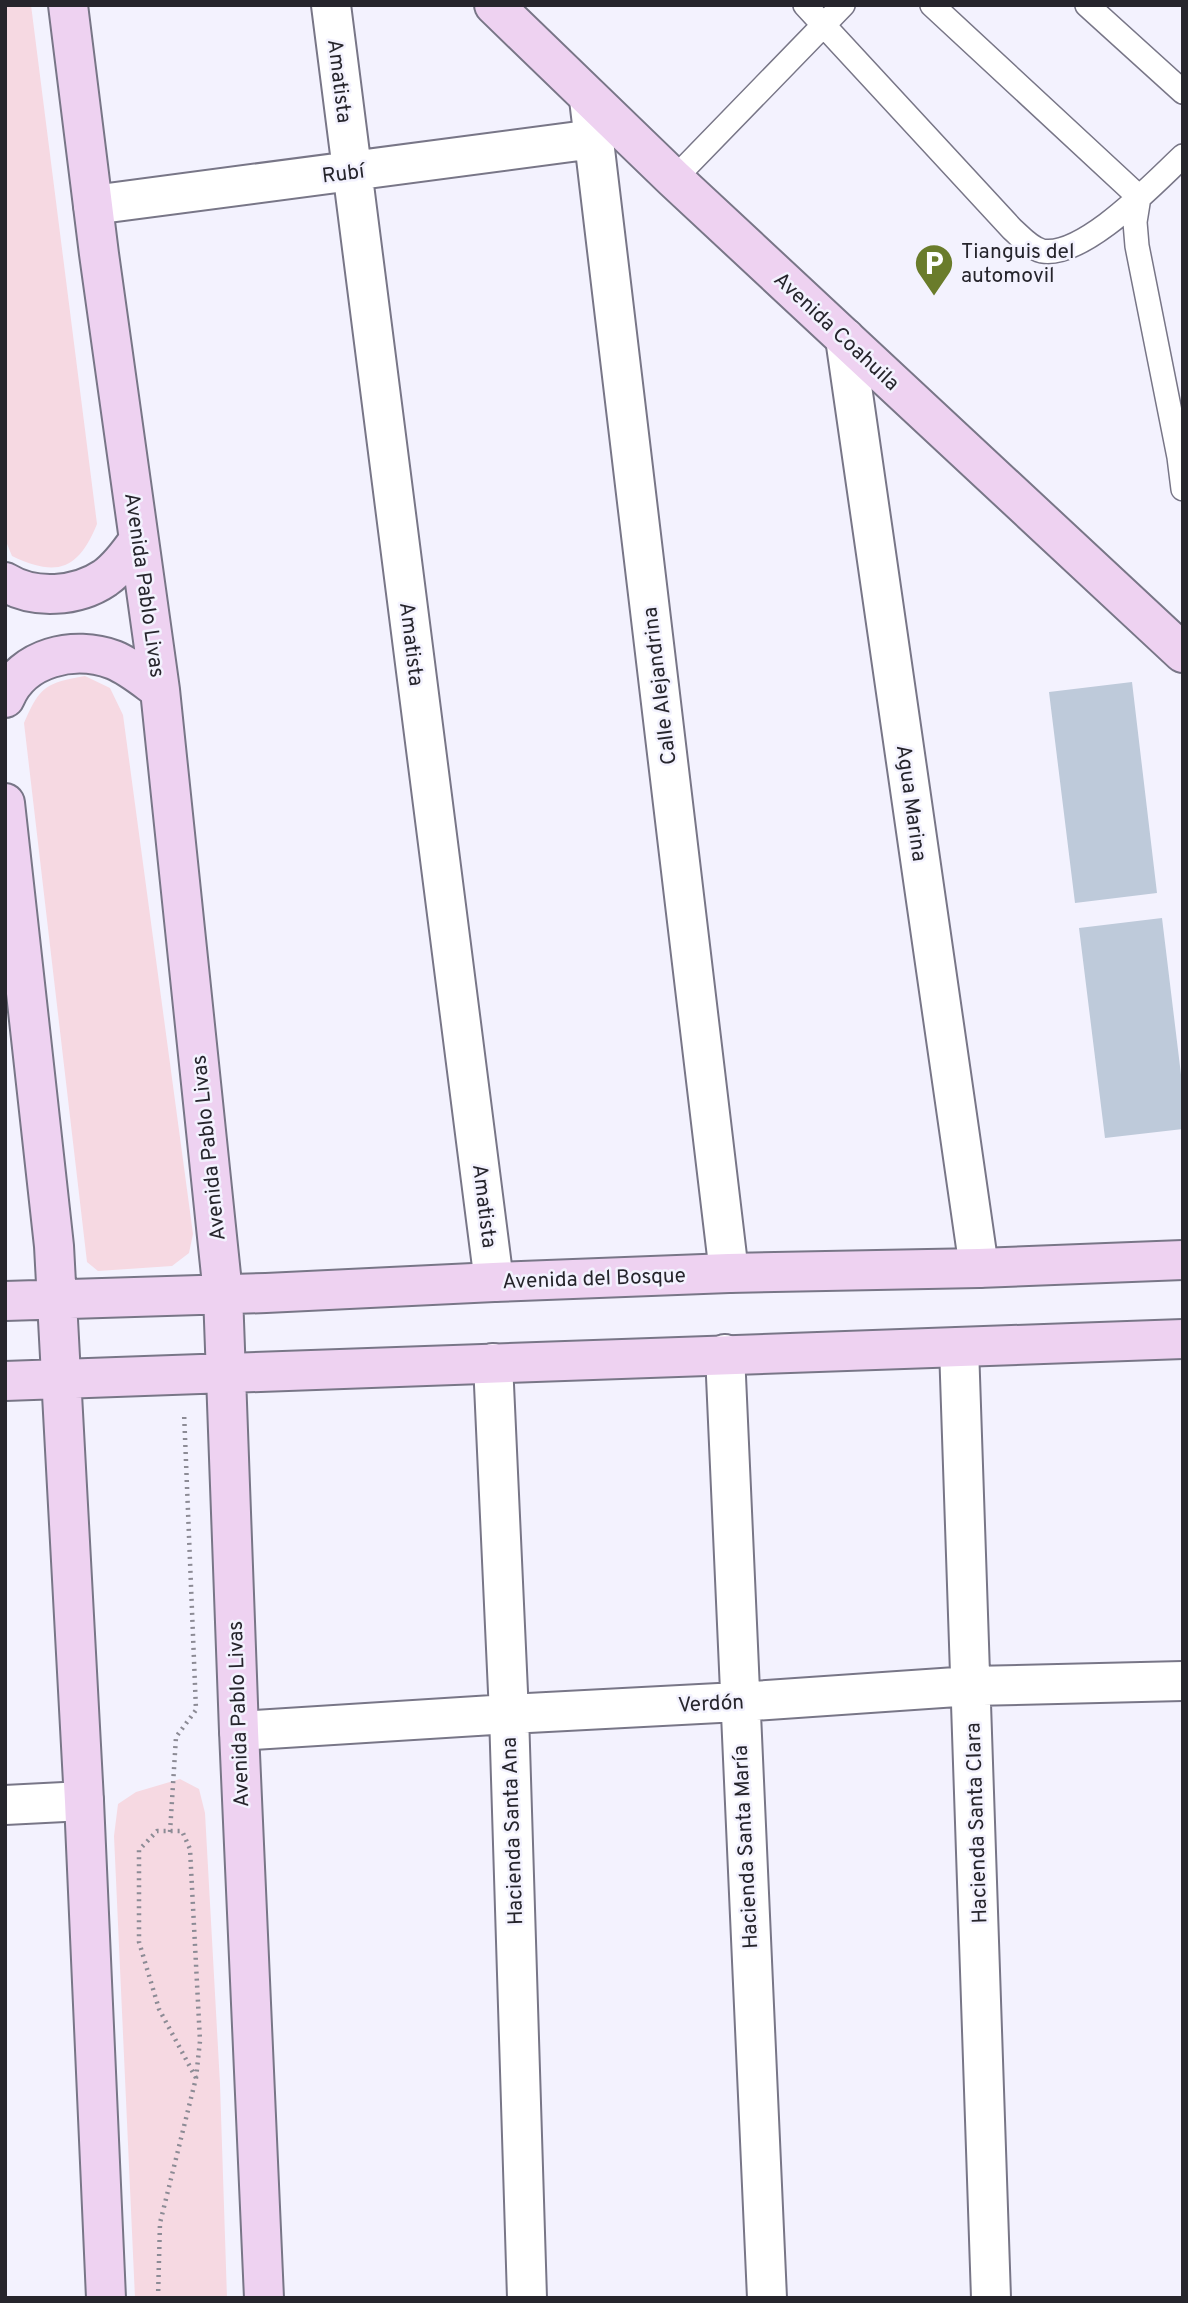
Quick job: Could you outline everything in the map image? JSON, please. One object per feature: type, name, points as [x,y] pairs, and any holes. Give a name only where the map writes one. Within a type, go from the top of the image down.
[{"type":"main road","name":"Avenida Pablo Livas","points":[[68,5],[160,690],[223,1294],[264,2298]]},
{"type":"main road","name":"Avenida Coahuila","points":[[494,5],[674,179],[1183,653]]},
{"type":"main road","points":[[5,582],[33,592],[56,594],[79,590],[104,579],[121,564],[138,541]]},
{"type":"main road","points":[[5,698],[19,676],[32,666],[71,654],[95,655],[114,660],[160,690]]},
{"type":"main road","points":[[5,803],[51,1220],[63,1379],[106,2298]]},
{"type":"main road","name":"Avenida del Bosque","points":[[5,1301],[729,1273],[979,1268],[1183,1260]]},
{"type":"main road","points":[[5,1381],[63,1379],[226,1391],[493,1363],[1183,1339]]},
{"type":"street","name":"Amatista","points":[[331,5],[494,1282]]},
{"type":"street","name":"Calle Alejandrina","points":[[589,99],[729,1273]]},
{"type":"street","name":"Rubí","points":[[93,205],[594,139]]},
{"type":"street","name":"Agua Marina","points":[[845,338],[979,1268]]},
{"type":"street","name":"Hacienda Santa Clara","points":[[959,1347],[991,2298]]},
{"type":"street","name":"Hacienda Santa María","points":[[724,1354],[767,2298]]},
{"type":"street","name":"Hacienda Santa Ana","points":[[493,1363],[509,1714],[527,2298]]},
{"type":"street","name":"Verdón","points":[[239,1731],[971,1686],[1183,1681]]},
{"type":"street","points":[[5,1805],[84,1801]]},
{"type":"lane","points":[[805,5],[1027,244],[1040,250],[1069,248],[1097,231],[1183,156]]},
{"type":"lane","points":[[674,179],[843,5]]},
{"type":"lane","points":[[932,5],[1139,197]]},
{"type":"lane","points":[[1087,5],[1183,92]]},
{"type":"lane","points":[[1139,197],[1135,222],[1137,246],[1183,489]]},
{"type":"path","points":[[170,1832],[176,1737],[196,1710],[184,1411],[226,1391]]},
{"type":"path","points":[[158,2298],[160,2223],[196,2078],[200,2041],[190,1850],[182,1831],[157,1831],[139,1850],[139,1942],[159,2009],[196,2078]]},
{"type":"shaded area","points":[[5,5],[31,5],[97,524],[82,552],[64,566],[41,566],[12,556],[5,539]]},
{"type":"shaded area","points":[[85,676],[110,688],[123,715],[193,1234],[189,1253],[172,1266],[98,1271],[87,1262],[24,723],[35,701],[46,688],[61,681]]},
{"type":"shaded area","points":[[180,1779],[199,1789],[205,1813],[220,2084],[227,2298],[135,2298],[114,1836],[118,1804],[136,1792]]},
{"type":"building","points":[[1132,682],[1157,893],[1075,903],[1049,692]]},
{"type":"building","points":[[1162,918],[1183,1091],[1183,1129],[1105,1138],[1079,928]]},
{"type":"place","name":"Tianguis del automovil","points":[[934,297]]}]
